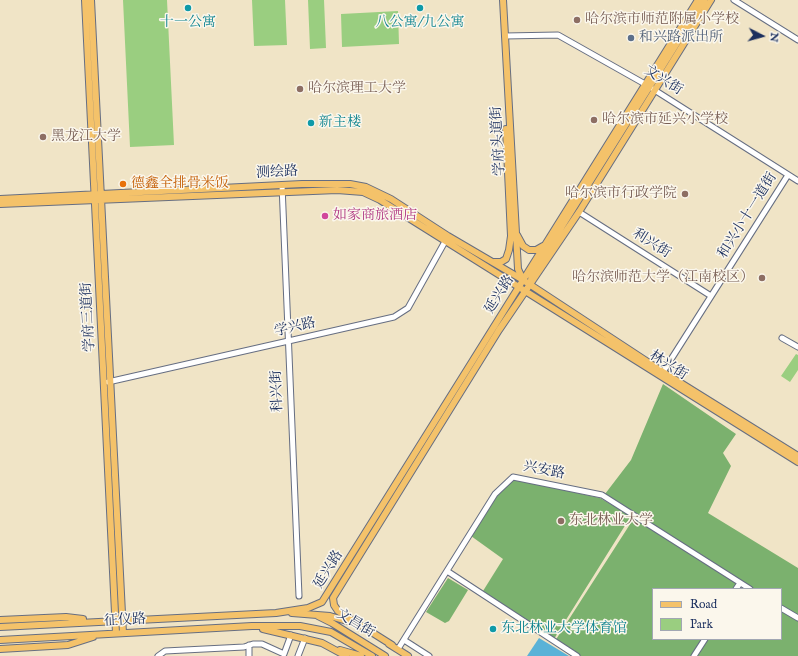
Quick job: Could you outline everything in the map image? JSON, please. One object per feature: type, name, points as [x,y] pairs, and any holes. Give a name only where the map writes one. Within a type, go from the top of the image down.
[{"type":"main road","name":"学府三道街","points":[[85,0],[107,382],[119,633]]},
{"type":"main road","name":"学府三道街","points":[[91,0],[97,197]]},
{"type":"main road","name":"学府头道街","points":[[492,261],[501,262],[506,259],[509,250],[510,236],[500,0]]},
{"type":"main road","name":"学府头道街","points":[[503,0],[518,269],[523,280]]},
{"type":"main road","name":"延兴路","points":[[392,645],[338,611],[334,605],[333,598],[530,282],[537,277],[578,212],[698,0]]},
{"type":"main road","points":[[530,282],[532,274],[704,0]]},
{"type":"main road","name":"延兴路","points":[[276,612],[308,608],[322,602],[545,245],[650,86],[711,0]]},
{"type":"main road","name":"测绘路","points":[[0,204],[97,197],[345,184],[366,188],[392,199],[519,287],[526,290]]},
{"type":"main road","name":"测绘路","points":[[0,199],[97,197]]},
{"type":"main road","points":[[516,229],[520,242],[526,248],[532,250],[545,245]]},
{"type":"main road","name":"测绘路","points":[[447,238],[492,261],[523,280],[530,282]]},
{"type":"main road","name":"林兴街","points":[[530,282],[663,372],[798,456]]},
{"type":"main road","name":"林兴街","points":[[526,290],[798,462]]},
{"type":"main road","points":[[0,627],[276,612],[312,614],[339,618],[354,624],[392,645],[408,656]]},
{"type":"main road","name":"文昌街","points":[[312,614],[332,623],[385,656]]},
{"type":"main road","points":[[0,620],[66,617],[102,621]]},
{"type":"main road","points":[[252,626],[305,638],[336,650],[361,656]]},
{"type":"main road","name":"文昌街","points":[[252,626],[300,626],[322,629],[340,637],[372,656]]},
{"type":"main road","name":"征仪路","points":[[0,640],[252,626]]},
{"type":"main road","points":[[0,649],[68,645],[103,634]]},
{"type":"main road","points":[[336,650],[346,656]]},
{"type":"street","points":[[734,0],[798,40]]},
{"type":"street","name":"文兴街","points":[[505,36],[558,35],[650,86],[798,181]]},
{"type":"street","name":"和兴小十一道街","points":[[663,372],[788,175]]},
{"type":"street","name":"科兴街","points":[[282,188],[299,596]]},
{"type":"street","name":"利兴街","points":[[578,212],[711,296]]},
{"type":"street","name":"学兴路","points":[[107,382],[394,317],[401,314],[408,308],[447,238]]},
{"type":"street","points":[[782,338],[798,347]]},
{"type":"street","name":"兴安路","points":[[398,649],[495,494],[513,477],[602,495],[748,588]]},
{"type":"street","points":[[447,571],[577,656]]},
{"type":"street","points":[[737,588],[740,583]]},
{"type":"street","points":[[782,609],[798,618]]},
{"type":"street","points":[[158,656],[165,650],[262,644],[285,655],[291,635]]},
{"type":"street","points":[[298,656],[305,638]]},
{"type":"street","points":[[404,640],[429,656]]},
{"type":"street","points":[[694,656],[704,640]]},
{"type":"street","points":[[249,645],[249,656]]},
{"type":"green space","points":[[123,0],[167,0],[174,145],[130,147]]},
{"type":"green space","points":[[252,0],[285,0],[287,45],[254,46]]},
{"type":"green space","points":[[308,0],[324,0],[326,48],[310,49]]},
{"type":"green space","points":[[398,11],[399,44],[342,47],[341,14]]},
{"type":"green space","points":[[796,354],[798,355],[798,370],[790,382],[781,376]]},
{"type":"green space","points":[[663,384],[736,434],[723,453],[731,466],[708,513],[798,568],[798,616],[782,607],[782,588],[752,588],[605,494],[631,460]]},
{"type":"green space","points":[[513,479],[600,498],[631,516],[554,639],[483,591],[503,559],[471,536],[496,496]]},
{"type":"green space","points":[[634,518],[737,583],[734,588],[652,588],[652,640],[702,640],[692,656],[579,656],[555,641]]},
{"type":"green space","points":[[448,578],[468,590],[449,621],[445,623],[426,612]]},
{"type":"green space","points":[[782,611],[798,620],[798,656],[696,656],[705,640],[782,640]]},
{"type":"water","points":[[539,638],[569,656],[527,656]]},
{"type":"place","name":"十一公寓","points":[[188,8]]},
{"type":"place","name":"八公寓/九公寓","points":[[420,8]]},
{"type":"place","name":"哈尔滨市师范附属小学校","points":[[577,20]]},
{"type":"place","name":"和兴路派出所","points":[[631,38]]},
{"type":"place","name":"哈尔滨理工大学","points":[[300,89]]},
{"type":"place","name":"哈尔滨市延兴小学校","points":[[594,120]]},
{"type":"place","name":"新主楼","points":[[311,123]]},
{"type":"place","name":"黑龙江大学","points":[[43,137]]},
{"type":"place","name":"德鑫全排骨米饭","points":[[123,184]]},
{"type":"place","name":"哈尔滨市行政学院","points":[[685,194]]},
{"type":"place","name":"如家商旅酒店","points":[[325,216]]},
{"type":"place","name":"哈尔滨师范大学（江南校区）","points":[[762,278]]},
{"type":"place","name":"东北林业大学","points":[[561,521]]},
{"type":"place","name":"东北林业大学体育馆","points":[[493,629]]}]
